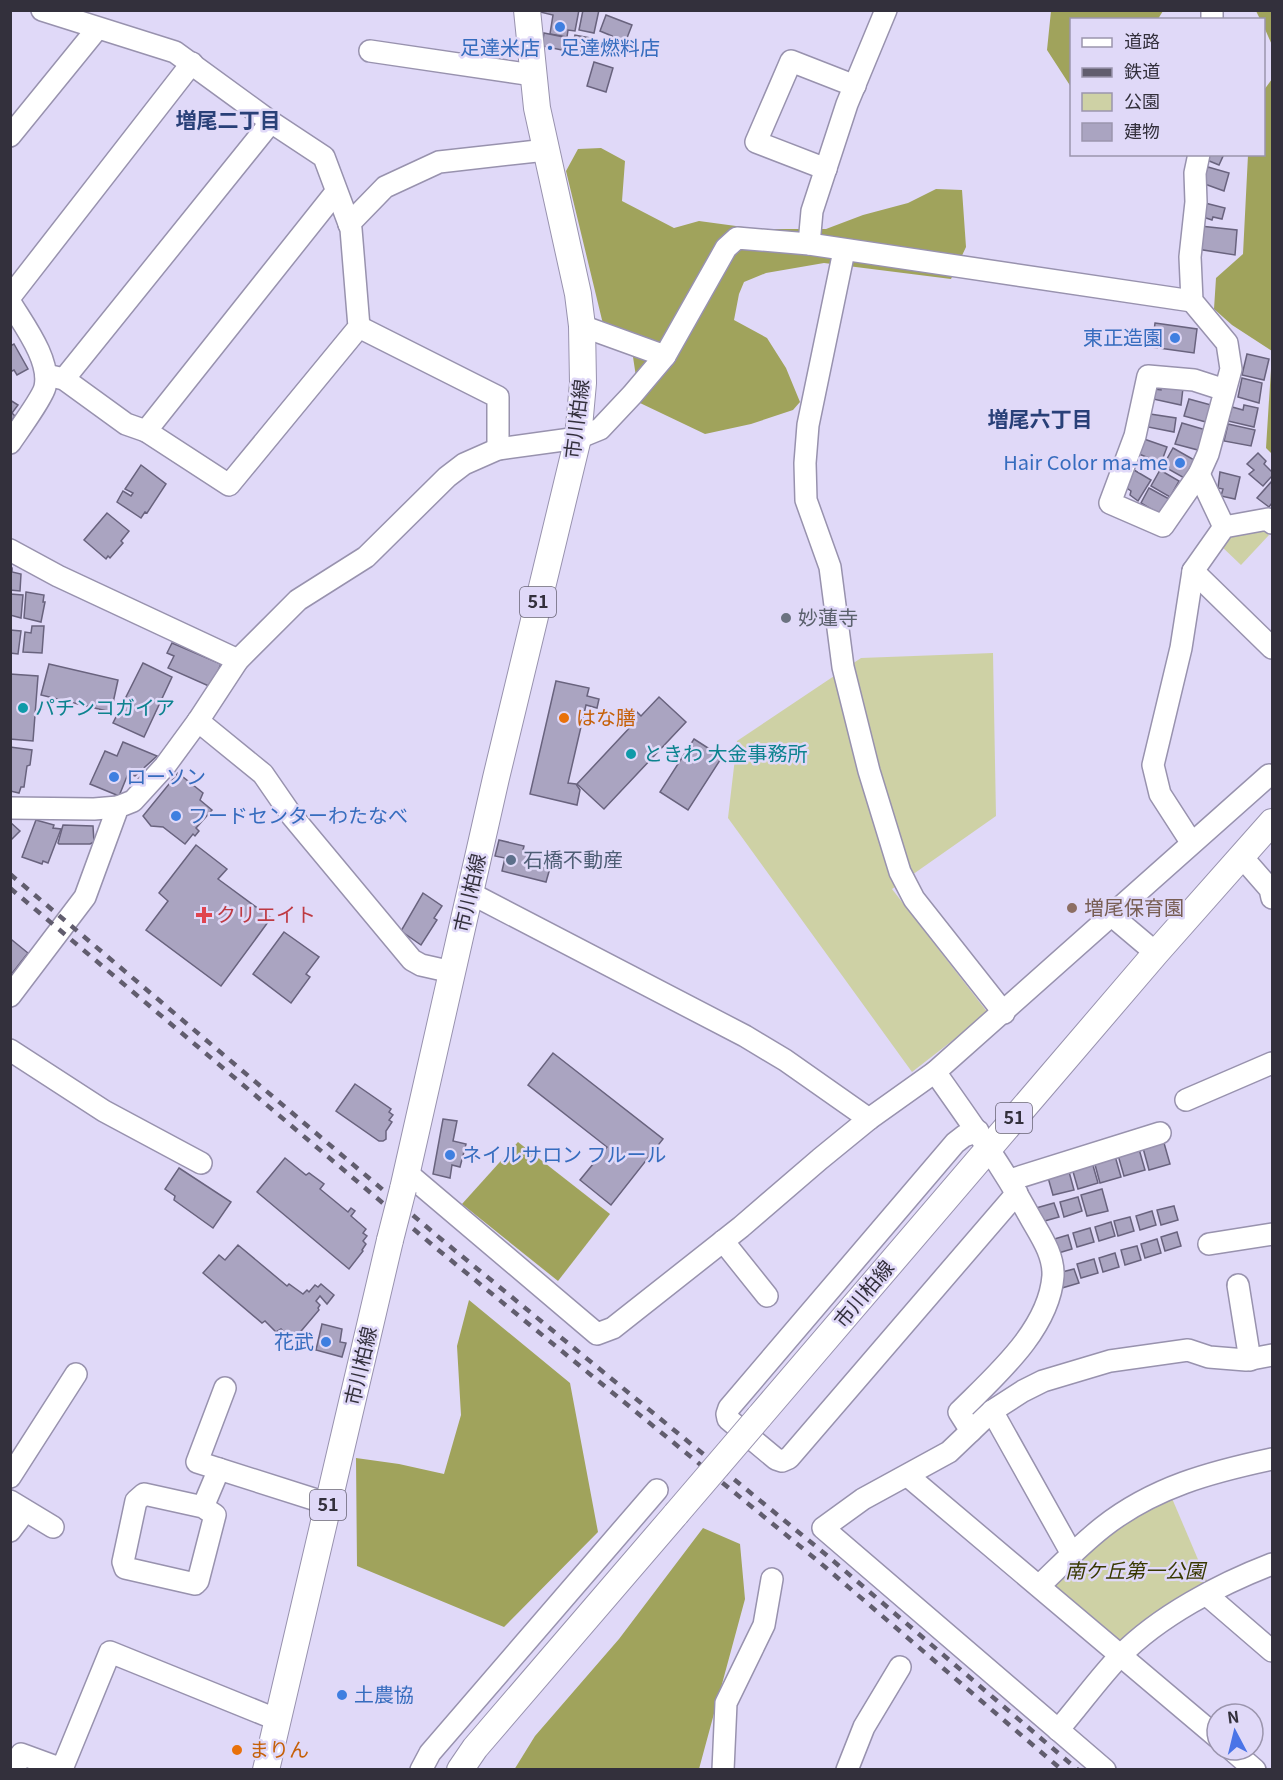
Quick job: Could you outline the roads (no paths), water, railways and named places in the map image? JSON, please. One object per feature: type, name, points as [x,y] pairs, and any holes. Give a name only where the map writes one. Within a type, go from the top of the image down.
[{"type":"main road","name":"市川柏線","points":[[266,1770],[578,438],[583,383],[582,326],[578,294],[546,150],[533,75],[527,10]]},
{"type":"main road","name":"市川柏線","points":[[460,1770],[475,1748],[759,1417],[983,1139],[1156,953],[1272,822]]},
{"type":"street","points":[[10,302],[42,359],[55,377],[126,424],[146,431],[229,485],[359,327],[351,229],[324,157],[271,122],[175,52],[42,10]]},
{"type":"street","points":[[809,244],[812,211],[855,86],[886,10]]},
{"type":"street","points":[[10,136],[97,29]]},
{"type":"street","points":[[370,51],[533,75]]},
{"type":"street","points":[[826,169],[756,142],[791,61],[855,86]]},
{"type":"street","points":[[10,297],[192,63]]},
{"type":"street","points":[[10,443],[45,389],[271,122]]},
{"type":"street","points":[[349,224],[385,188],[439,162],[546,150]]},
{"type":"street","points":[[1199,156],[1195,173],[1196,202],[1190,257],[1192,301],[1227,343],[1231,369],[1226,390],[1200,474],[1163,526],[1110,503],[1135,436],[1148,376],[1194,380],[1226,390]]},
{"type":"street","points":[[146,431],[336,192]]},
{"type":"street","points":[[10,808],[94,809],[118,807],[133,801],[165,766],[198,722],[238,660],[298,600],[366,557],[447,477],[464,464],[498,449],[578,438],[600,429],[665,356],[726,248],[737,238],[809,244],[1192,301]]},
{"type":"street","points":[[844,251],[808,425],[805,462],[806,500],[830,567],[843,667],[869,771],[900,872],[914,899],[1004,1012]]},
{"type":"street","points":[[582,326],[665,356]]},
{"type":"street","points":[[359,327],[498,397],[498,449]]},
{"type":"street","points":[[1200,474],[1224,527]]},
{"type":"street","points":[[1191,842],[1160,794],[1153,765],[1181,648],[1192,571],[1224,527],[1268,519],[1272,523]]},
{"type":"street","points":[[10,550],[57,576],[238,660]]},
{"type":"street","points":[[1192,571],[1272,648]]},
{"type":"street","points":[[198,722],[263,774],[292,816],[412,960],[421,965],[452,972]]},
{"type":"street","points":[[405,1181],[597,1334],[613,1328],[723,1241],[869,1119],[935,1072],[1269,775]]},
{"type":"street","points":[[10,996],[85,897],[118,807]]},
{"type":"street","points":[[1242,857],[1270,890],[1272,898]]},
{"type":"street","points":[[470,893],[745,1036],[785,1060],[869,1119]]},
{"type":"street","points":[[1111,915],[1156,953]]},
{"type":"street","points":[[10,1050],[104,1111],[201,1163]]},
{"type":"street","points":[[1186,1100],[1272,1064]]},
{"type":"street","points":[[935,1072],[1014,1187],[1046,1246],[1052,1263],[1053,1277],[1045,1305],[1031,1333],[1004,1368],[959,1412],[971,1431]]},
{"type":"street","points":[[983,1139],[964,1136],[955,1143],[729,1408],[728,1419],[776,1459],[782,1461],[789,1458],[1014,1187],[1160,1133]]},
{"type":"street","points":[[1209,1244],[1272,1234]]},
{"type":"street","points":[[723,1241],[767,1296]]},
{"type":"street","points":[[1238,1285],[1250,1360]]},
{"type":"street","points":[[1105,1770],[823,1528],[863,1499],[949,1452],[992,1411],[1043,1381],[1110,1361],[1188,1350],[1209,1357],[1250,1360],[1272,1355]]},
{"type":"street","points":[[10,1477],[76,1374]]},
{"type":"street","points":[[225,1388],[197,1462],[328,1504]]},
{"type":"street","points":[[992,1411],[1072,1554]]},
{"type":"street","points":[[1039,1586],[1103,1527],[1131,1508],[1168,1488],[1211,1472],[1272,1459]]},
{"type":"street","points":[[203,1507],[219,1469]]},
{"type":"street","points":[[908,1476],[1205,1727]]},
{"type":"street","points":[[421,1770],[430,1752],[657,1490]]},
{"type":"street","points":[[144,1494],[203,1507],[215,1515],[198,1581],[195,1584],[125,1568],[123,1562],[136,1502],[144,1494]]},
{"type":"street","points":[[10,1531],[18,1506],[53,1527]]},
{"type":"street","points":[[1058,1730],[1121,1655],[1159,1624],[1236,1579],[1272,1564]]},
{"type":"street","points":[[723,1770],[726,1703],[764,1625],[772,1579]]},
{"type":"street","points":[[1207,1595],[1272,1651]]},
{"type":"street","points":[[14,1770],[21,1754],[62,1770],[110,1652],[278,1720]]},
{"type":"street","points":[[847,1770],[864,1727],[900,1667]]},
{"type":"railway","points":[[10,874],[441,1239],[824,1553],[1078,1770]]},
{"type":"railway","points":[[10,888],[436,1248],[818,1561],[1062,1770]]},
{"type":"place","name":"足達米店・足達燃料店","points":[[560,27]]},
{"type":"place","name":"東正造園","points":[[1175,338]]},
{"type":"place","name":"Hair Color ma-me","points":[[1180,463]]},
{"type":"place","name":"妙蓮寺","points":[[786,618]]},
{"type":"place","name":"パチンコガイア","points":[[23,708]]},
{"type":"place","name":"はな膳","points":[[564,718]]},
{"type":"place","name":"ときわ 大金事務所","points":[[631,754]]},
{"type":"place","name":"ローソン","points":[[114,777]]},
{"type":"place","name":"フードセンターわたなべ","points":[[176,816]]},
{"type":"place","name":"石橋不動産","points":[[511,860]]},
{"type":"place","name":"増尾保育園","points":[[1072,908]]},
{"type":"place","name":"クリエイト","points":[[204,915]]},
{"type":"place","name":"ネイルサロン フルール","points":[[450,1155]]},
{"type":"place","name":"花武","points":[[326,1342]]},
{"type":"place","name":"土農協","points":[[342,1695]]},
{"type":"place","name":"まりん","points":[[237,1750]]},
{"type":"district","name":"増尾二丁目","points":[[228,121]]},
{"type":"district","name":"増尾六丁目","points":[[1040,420]]},
{"type":"park label","name":"南ケ丘第一公園","points":[[1135,1571]]}]
